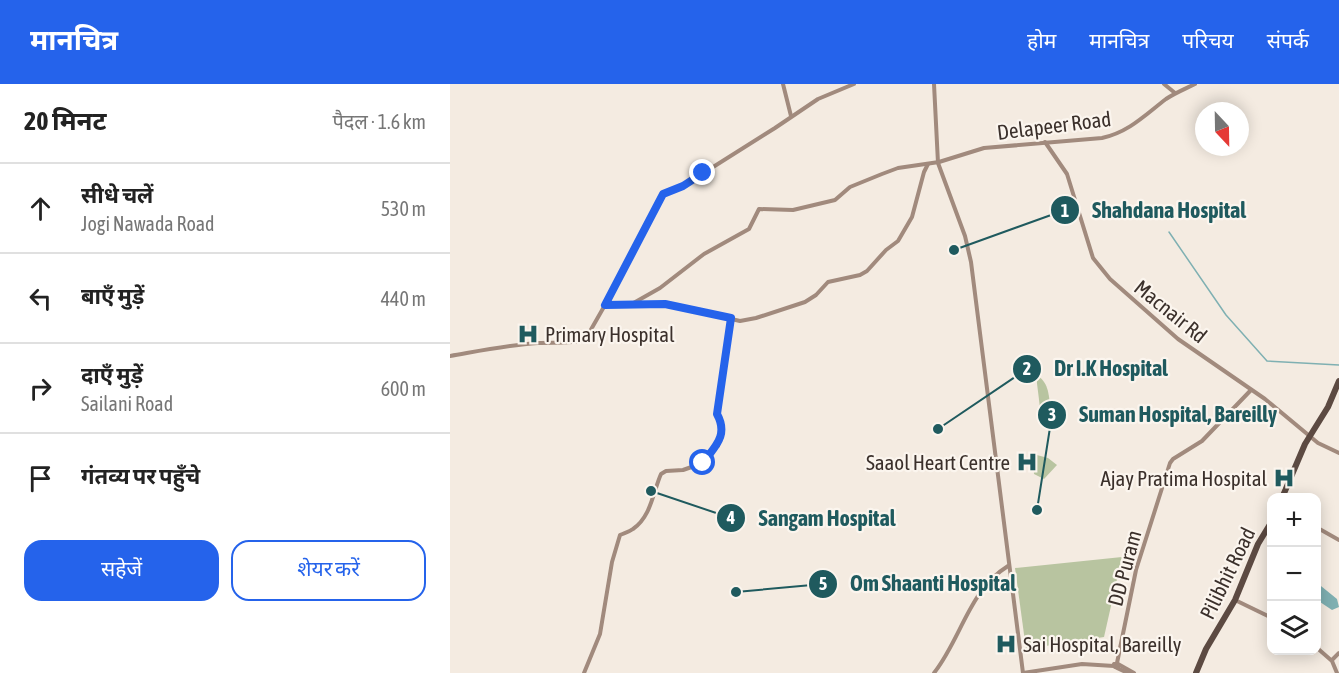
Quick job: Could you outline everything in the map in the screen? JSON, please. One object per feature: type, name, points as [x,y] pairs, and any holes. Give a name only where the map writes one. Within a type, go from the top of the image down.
[{"type":"highway","points":[[1286,493],[1339,381]]},
{"type":"highway","name":"Pilibhit Road","points":[[1198,673],[1206,649],[1236,601],[1258,544],[1267,530]]},
{"type":"street","points":[[783,84],[791,116]]},
{"type":"street","points":[[450,356],[505,346],[575,343],[585,340],[663,194],[683,186],[818,99],[854,84]]},
{"type":"street","points":[[934,84],[939,162],[964,234],[971,262],[1024,673],[1076,664],[1116,665],[1134,673]]},
{"type":"street","points":[[1164,84],[1175,93]]},
{"type":"street","name":"Delapeer Road","points":[[630,305],[660,288],[704,254],[749,229],[759,209],[793,210],[835,200],[850,187],[898,168],[939,162],[984,148],[1116,135],[1135,124],[1175,93],[1195,84]]},
{"type":"street","name":"Macnair Rd","points":[[1045,142],[1067,174],[1093,258],[1101,269],[1178,339],[1251,390],[1318,443],[1339,453]]},
{"type":"street","points":[[605,305],[665,304],[747,320],[805,302],[816,295],[828,282],[860,275],[867,271],[886,250],[898,241],[915,207],[928,164]]},
{"type":"street","points":[[584,673],[600,634],[612,562],[620,536],[633,529],[646,512],[661,474],[703,463],[709,453],[718,446],[721,424],[717,414],[731,318]]},
{"type":"street","name":"DD Puram","points":[[1116,665],[1136,570],[1169,465],[1173,459],[1202,441],[1251,390]]},
{"type":"street","points":[[1321,529],[1339,540]]},
{"type":"street","points":[[934,673],[973,603],[993,577],[1010,566]]},
{"type":"street","points":[[1001,571],[1011,573]]},
{"type":"street","points":[[1236,601],[1267,616]]},
{"type":"street","points":[[1321,650],[1332,660],[1337,673]]},
{"type":"street","points":[[1332,660],[1339,653]]},
{"type":"street","points":[[1116,665],[1128,673]]},
{"type":"green space","points":[[1036,375],[1045,384],[1050,407],[1040,408]]},
{"type":"green space","points":[[1033,454],[1048,458],[1057,465],[1044,479],[1034,474]]},
{"type":"green space","points":[[1122,557],[1104,637],[1026,649],[1015,568]]},
{"type":"water","points":[[1321,586],[1337,599],[1339,607],[1332,610],[1321,603]]},
{"type":"waterway","points":[[1169,232],[1226,315],[1267,361],[1339,365]]},
{"type":"place","name":"Shahdana Hospital","points":[[954,250]]},
{"type":"place","name":"Primary Hospital","points":[[528,334]]},
{"type":"place","name":"Dr I.K Hospital","points":[[938,429]]},
{"type":"place","name":"Saaol Heart Centre","points":[[1027,462]]},
{"type":"place","name":"Ajay Pratima Hospital","points":[[1284,478]]},
{"type":"place","name":"Sangam Hospital","points":[[651,491]]},
{"type":"place","name":"Suman Hospital, Bareilly","points":[[1037,510]]},
{"type":"place","name":"Om Shaanti Hospital","points":[[736,592]]},
{"type":"place","name":"Sai Hospital, Bareilly","points":[[1006,644]]},
{"type":"route","points":[[703,173],[683,186],[663,194],[605,305],[665,304],[731,318],[717,414],[721,424],[718,446],[709,453],[703,463]]}]
